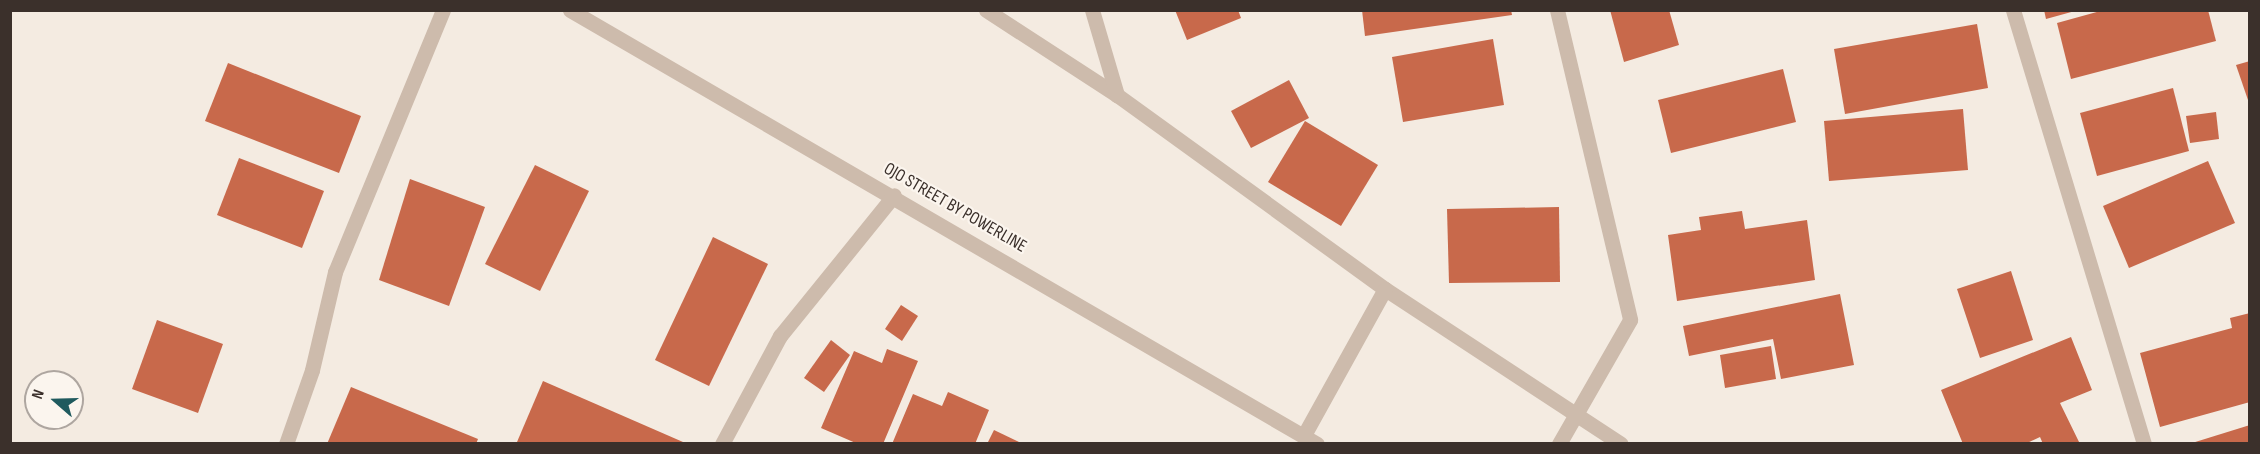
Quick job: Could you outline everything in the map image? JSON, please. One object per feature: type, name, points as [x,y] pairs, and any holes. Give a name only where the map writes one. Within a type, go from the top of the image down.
[{"type":"street","points":[[286,444],[312,369],[335,272],[443,10]]},
{"type":"street","name":"OJO STREET BY POWERLINE","points":[[570,10],[894,195],[1311,439]]},
{"type":"street","points":[[986,10],[1117,95],[1385,290],[1621,444]]},
{"type":"street","points":[[1092,10],[1117,95]]},
{"type":"street","points":[[1557,10],[1630,320],[1577,417],[1559,444]]},
{"type":"street","points":[[2013,10],[2145,444]]},
{"type":"street","points":[[722,444],[780,336],[894,195]]},
{"type":"street","points":[[1311,439],[1385,290]]},
{"type":"building","points":[[1175,10],[1238,10],[1241,18],[1187,40]]},
{"type":"building","points":[[1362,10],[1511,10],[1512,15],[1365,36]]},
{"type":"building","points":[[1610,10],[1669,10],[1679,45],[1624,62]]},
{"type":"building","points":[[2044,10],[2075,10],[2075,11],[2046,19]]},
{"type":"building","points":[[2104,10],[2208,10],[2216,41],[2071,79],[2057,23]]},
{"type":"building","points":[[1977,24],[1988,88],[1845,114],[1834,49]]},
{"type":"building","points":[[1493,39],[1504,105],[1403,122],[1392,57]]},
{"type":"building","points":[[2250,61],[2250,103],[2249,103],[2236,65]]},
{"type":"building","points":[[228,63],[361,116],[339,173],[205,121]]},
{"type":"building","points":[[1783,69],[1796,122],[1671,153],[1658,100]]},
{"type":"building","points":[[1289,80],[1309,118],[1251,148],[1231,111]]},
{"type":"building","points":[[2173,88],[2189,151],[2097,176],[2080,113]]},
{"type":"building","points":[[1963,109],[1968,170],[1829,181],[1824,121]]},
{"type":"building","points":[[2216,112],[2219,139],[2190,143],[2186,116]]},
{"type":"building","points":[[1305,121],[1378,165],[1341,226],[1268,182]]},
{"type":"building","points":[[239,158],[324,191],[302,248],[217,215]]},
{"type":"building","points":[[2208,161],[2235,223],[2129,268],[2103,206]]},
{"type":"building","points":[[535,165],[589,191],[540,291],[485,264]]},
{"type":"building","points":[[410,179],[485,207],[449,306],[379,280]]},
{"type":"building","points":[[1559,207],[1560,282],[1449,283],[1447,209]]},
{"type":"building","points":[[1742,211],[1745,229],[1807,220],[1815,280],[1677,301],[1668,235],[1701,230],[1699,217]]},
{"type":"building","points":[[713,237],[768,264],[709,386],[655,360]]},
{"type":"building","points":[[2011,271],[2033,340],[1980,358],[1957,289]]},
{"type":"building","points":[[1840,294],[1854,365],[1781,379],[1773,339],[1689,356],[1683,326]]},
{"type":"building","points":[[901,305],[918,316],[902,341],[885,329]]},
{"type":"building","points":[[2250,313],[2250,402],[2160,427],[2140,353],[2232,328],[2230,318]]},
{"type":"building","points":[[157,320],[223,344],[198,413],[132,389]]},
{"type":"building","points":[[2071,337],[2092,390],[2060,403],[2080,444],[2043,444],[2040,437],[2025,444],[1963,444],[1941,390]]},
{"type":"building","points":[[831,340],[850,355],[824,392],[804,378]]},
{"type":"building","points":[[1771,346],[1776,379],[1725,388],[1720,355]]},
{"type":"building","points":[[887,349],[918,361],[883,444],[858,444],[821,428],[854,351],[882,363]]},
{"type":"building","points":[[543,381],[683,442],[682,444],[517,442]]},
{"type":"building","points":[[351,387],[478,439],[476,444],[327,444]]},
{"type":"building","points":[[948,392],[989,410],[975,444],[892,444],[913,394],[942,406]]},
{"type":"building","points":[[2250,425],[2250,444],[2192,444],[2192,443]]},
{"type":"building","points":[[994,430],[1023,444],[987,444]]}]
